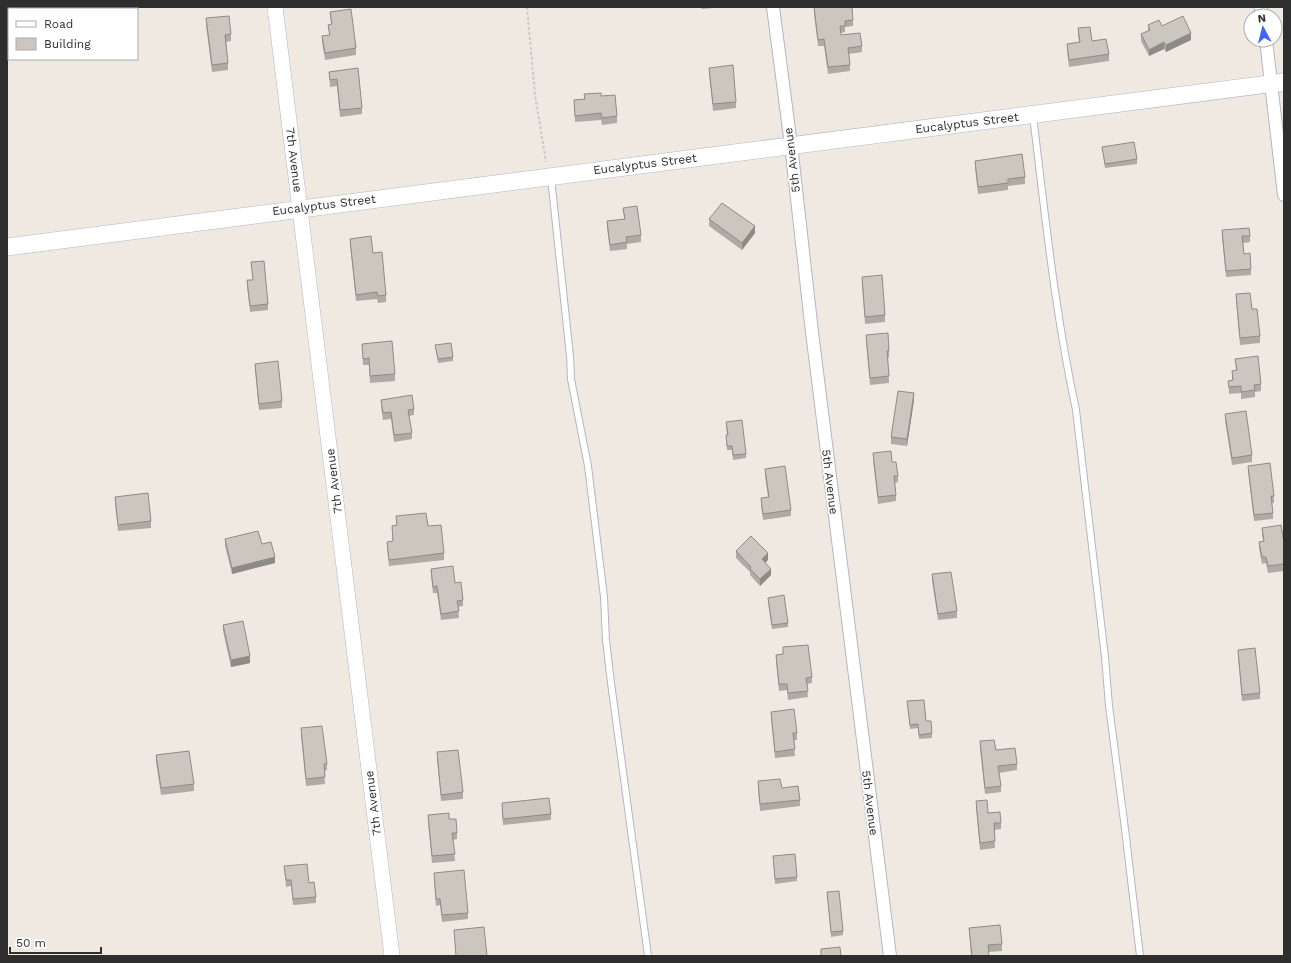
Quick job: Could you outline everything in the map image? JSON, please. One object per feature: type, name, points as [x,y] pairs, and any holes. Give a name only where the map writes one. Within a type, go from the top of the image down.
[{"type":"main road","name":"Eucalyptus Street","points":[[7,247],[1278,83]]},
{"type":"street","name":"7th Avenue","points":[[275,7],[392,956]]},
{"type":"street","name":"5th Avenue","points":[[773,7],[791,146],[812,340],[890,956]]},
{"type":"street","points":[[1268,48],[1278,83],[1284,195]]},
{"type":"lane","points":[[1033,114],[1055,293],[1076,410],[1105,656],[1109,706],[1140,956]]},
{"type":"lane","points":[[551,176],[570,356],[570,378],[588,466],[604,597],[606,640],[611,683],[648,956]]},
{"type":"path","points":[[527,7],[535,95],[545,160],[551,176]]},
{"type":"building","points":[[814,7],[852,7],[853,20],[845,21],[845,26],[840,26],[841,35],[860,33],[862,46],[848,48],[850,65],[828,67],[824,39],[818,40]]},
{"type":"building","points":[[351,9],[356,48],[325,53],[322,36],[330,35],[328,25],[332,24],[330,12]]},
{"type":"building","points":[[229,16],[231,34],[225,35],[228,63],[212,65],[206,18]]},
{"type":"building","points":[[1183,16],[1191,33],[1166,45],[1164,42],[1149,50],[1141,34],[1150,30],[1148,25],[1159,20],[1162,26]]},
{"type":"building","points":[[1090,27],[1092,41],[1106,39],[1109,54],[1069,60],[1067,44],[1080,42],[1078,28]]},
{"type":"building","points":[[733,65],[736,102],[713,104],[709,68]]},
{"type":"building","points":[[358,68],[362,108],[340,110],[337,79],[330,80],[329,72]]},
{"type":"building","points":[[601,93],[601,96],[615,95],[617,116],[602,118],[601,113],[575,116],[574,100],[585,99],[584,94]]},
{"type":"building","points":[[1134,142],[1137,159],[1105,164],[1102,147]]},
{"type":"building","points":[[1022,154],[1025,177],[1008,179],[1008,183],[978,187],[975,161]]},
{"type":"building","points":[[722,203],[755,226],[742,243],[709,219]]},
{"type":"building","points":[[637,206],[641,235],[626,237],[627,242],[610,245],[607,221],[625,219],[623,208]]},
{"type":"building","points":[[1249,228],[1250,236],[1242,236],[1244,254],[1250,253],[1251,269],[1226,271],[1222,230]]},
{"type":"building","points":[[371,236],[373,253],[382,252],[386,295],[378,296],[377,292],[356,295],[350,239]]},
{"type":"building","points":[[264,261],[268,304],[250,306],[247,280],[253,280],[251,262]]},
{"type":"building","points":[[882,275],[885,315],[865,317],[862,277]]},
{"type":"building","points":[[1250,293],[1252,309],[1257,309],[1260,336],[1240,338],[1236,294]]},
{"type":"building","points":[[888,333],[889,351],[887,351],[889,376],[870,378],[866,335]]},
{"type":"building","points":[[392,341],[395,374],[370,376],[369,358],[363,359],[362,344]]},
{"type":"building","points":[[451,343],[453,357],[438,359],[435,345]]},
{"type":"building","points":[[1258,356],[1261,384],[1254,385],[1255,390],[1241,392],[1241,386],[1229,387],[1228,381],[1233,380],[1232,371],[1237,370],[1235,359]]},
{"type":"building","points":[[278,361],[282,401],[259,404],[255,364]]},
{"type":"building","points":[[898,391],[914,393],[907,439],[891,437]]},
{"type":"building","points":[[412,395],[414,409],[408,410],[412,433],[394,435],[391,412],[383,413],[381,400]]},
{"type":"building","points":[[1246,411],[1252,455],[1232,458],[1225,414]]},
{"type":"building","points":[[742,420],[746,454],[733,455],[732,446],[727,446],[726,435],[728,435],[726,422]]},
{"type":"building","points":[[891,451],[892,462],[896,462],[898,476],[894,476],[896,495],[878,497],[873,453]]},
{"type":"building","points":[[1270,463],[1274,496],[1271,496],[1273,513],[1254,515],[1248,466]]},
{"type":"building","points":[[785,466],[791,510],[763,514],[761,498],[769,497],[765,469]]},
{"type":"building","points":[[148,493],[151,521],[118,525],[115,497]]},
{"type":"building","points":[[426,513],[428,526],[441,525],[444,553],[389,560],[387,542],[393,541],[392,526],[397,525],[396,516]]},
{"type":"building","points":[[1281,525],[1284,542],[1284,564],[1268,566],[1266,557],[1262,557],[1259,542],[1264,541],[1262,528]]},
{"type":"building","points":[[258,531],[262,544],[271,542],[275,557],[232,568],[225,539]]},
{"type":"building","points":[[751,536],[768,553],[762,559],[771,569],[760,579],[736,551]]},
{"type":"building","points":[[453,566],[455,583],[461,582],[463,600],[457,601],[459,611],[441,614],[437,586],[433,587],[431,569]]},
{"type":"building","points":[[951,572],[957,611],[938,614],[932,574]]},
{"type":"building","points":[[784,595],[788,623],[772,625],[768,598]]},
{"type":"building","points":[[243,621],[250,656],[231,660],[223,625]]},
{"type":"building","points":[[808,645],[812,677],[806,678],[808,691],[788,693],[787,684],[779,684],[776,655],[783,654],[783,647]]},
{"type":"building","points":[[1255,648],[1260,693],[1242,695],[1238,650]]},
{"type":"building","points":[[924,700],[926,721],[931,721],[932,733],[919,735],[918,724],[910,725],[907,701]]},
{"type":"building","points":[[794,709],[797,733],[793,733],[795,749],[775,752],[771,712]]},
{"type":"building","points":[[322,726],[327,764],[324,764],[325,777],[306,779],[301,728]]},
{"type":"building","points":[[994,740],[996,750],[1015,748],[1017,764],[998,766],[1001,786],[985,788],[980,741]]},
{"type":"building","points":[[458,750],[463,792],[441,795],[437,752]]},
{"type":"building","points":[[189,751],[194,784],[161,788],[156,755]]},
{"type":"building","points":[[780,779],[782,788],[798,786],[800,800],[760,804],[758,781]]},
{"type":"building","points":[[549,798],[551,814],[503,819],[502,803]]},
{"type":"building","points":[[987,800],[988,813],[1000,812],[1001,823],[994,823],[995,841],[980,843],[976,801]]},
{"type":"building","points":[[449,813],[449,819],[456,819],[457,833],[452,833],[455,854],[432,856],[428,815]]},
{"type":"building","points":[[795,854],[797,877],[775,879],[773,856]]},
{"type":"building","points":[[307,864],[309,883],[314,882],[316,897],[293,899],[291,880],[286,880],[284,866]]},
{"type":"building","points":[[464,870],[468,913],[442,915],[440,899],[436,899],[434,873]]},
{"type":"building","points":[[839,891],[843,931],[831,932],[827,892]]},
{"type":"building","points":[[1000,925],[1002,944],[988,945],[989,956],[972,956],[969,928]]},
{"type":"building","points":[[484,927],[487,956],[456,956],[454,930]]},
{"type":"building","points":[[840,947],[841,956],[821,956],[821,949]]}]
